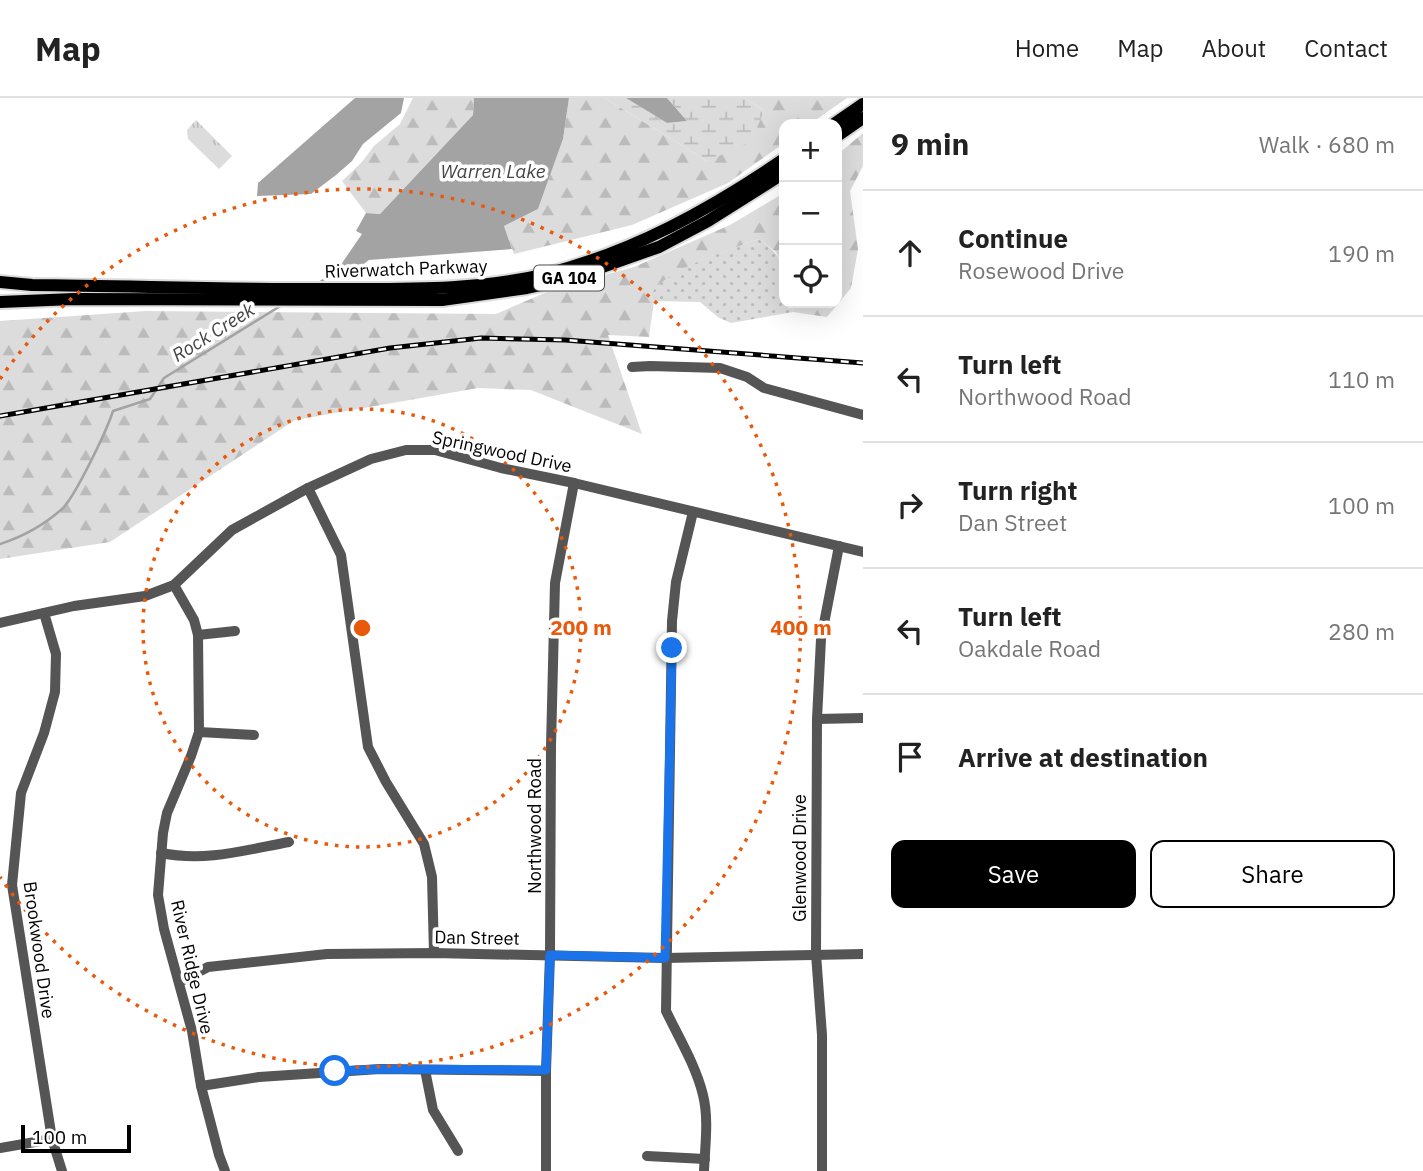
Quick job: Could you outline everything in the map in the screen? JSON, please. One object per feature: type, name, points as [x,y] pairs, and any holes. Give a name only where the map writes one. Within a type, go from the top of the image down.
[{"type":"main road","points":[[841,119],[863,104]]},
{"type":"main road","points":[[842,133],[863,118]]},
{"type":"main road","name":"Riverwatch Parkway","points":[[0,280],[79,286],[265,290],[394,290],[481,285],[547,274],[606,254],[682,221],[745,186],[779,162]]},
{"type":"main road","name":"Riverwatch Parkway","points":[[0,302],[74,299],[443,300],[527,288],[565,280],[659,247],[708,221],[779,176]]},
{"type":"street","points":[[632,367],[720,368],[747,377],[764,388],[863,415]]},
{"type":"street","name":"Springwood Drive","points":[[0,624],[74,606],[145,596],[174,584],[232,530],[308,488],[371,459],[405,450],[435,450],[501,468],[575,483],[863,552]]},
{"type":"street","name":"Northwood Road","points":[[546,1171],[555,583],[575,483]]},
{"type":"street","points":[[308,488],[341,555],[369,747],[386,782],[424,844],[432,877],[434,953]]},
{"type":"street","points":[[693,512],[676,582],[672,621],[665,958],[666,1011],[692,1065],[703,1096],[704,1171]]},
{"type":"street","name":"Glenwood Drive","points":[[822,1171],[822,1035],[816,954],[817,719],[821,639],[839,546]]},
{"type":"street","name":"River Ridge Drive","points":[[174,584],[194,620],[198,635],[199,732],[167,813],[158,895],[164,929],[192,1031],[201,1086],[225,1171]]},
{"type":"street","name":"Brookwood Drive","points":[[44,613],[56,654],[55,692],[44,733],[21,793],[12,885],[52,1139],[62,1171]]},
{"type":"street","points":[[198,635],[235,631]]},
{"type":"street","points":[[817,719],[863,718]]},
{"type":"street","points":[[199,732],[254,736]]},
{"type":"street","points":[[161,853],[185,858],[206,858],[289,842]]},
{"type":"street","name":"Dan Street","points":[[179,982],[208,967],[327,954],[434,953],[665,958],[863,954]]},
{"type":"street","points":[[201,1086],[259,1077],[380,1069],[546,1070]]},
{"type":"street","points":[[425,1070],[433,1110],[458,1151]]},
{"type":"street","points":[[0,1148],[52,1139]]},
{"type":"street","points":[[647,1156],[705,1159]]},
{"type":"green space","points":[[413,98],[474,98],[473,115],[380,214],[366,213],[342,181],[374,146],[400,124]]},
{"type":"green space","points":[[569,98],[605,98],[707,161],[764,111],[745,98],[847,98],[817,119],[779,119],[779,147],[728,183],[632,225],[514,254],[504,226],[538,209],[563,139]]},
{"type":"green space","points":[[605,98],[626,98],[667,123],[687,121],[667,98],[745,98],[764,111],[751,142],[707,161]]},
{"type":"green space","points":[[196,120],[232,156],[219,169],[188,139],[187,130]]},
{"type":"green space","points":[[863,133],[863,166],[850,191],[858,249],[851,288],[842,299],[842,182],[842,151]]},
{"type":"green space","points":[[779,196],[779,258],[776,252],[759,239],[683,269],[657,286],[650,296],[654,301],[649,337],[608,335],[642,434],[531,390],[478,388],[295,420],[110,542],[0,559],[0,321],[146,311],[496,314],[556,288],[634,267],[730,225]]},
{"type":"green space","points":[[759,239],[779,259],[779,308],[793,308],[793,312],[731,323],[719,318],[700,302],[654,301],[650,296],[668,277],[716,254]]},
{"type":"green space","points":[[793,308],[834,308],[827,317],[793,312]]},
{"type":"water","points":[[355,98],[404,98],[401,113],[363,144],[352,161],[311,194],[257,196],[258,183]]},
{"type":"water","name":"Warren Lake","points":[[474,98],[569,98],[563,139],[538,209],[504,226],[512,249],[369,260],[349,275],[340,266],[362,234],[356,231],[366,213],[380,214],[473,115]]},
{"type":"water","points":[[626,98],[667,98],[687,121],[667,123]]},
{"type":"waterway","name":"Rock Creek","points":[[317,284],[345,267]]},
{"type":"waterway","name":"Rock Creek","points":[[0,544],[33,530],[68,502],[98,447],[113,411],[150,399],[164,378],[282,305]]},
{"type":"railway","points":[[0,416],[390,348],[481,338],[565,340],[863,363]]},
{"type":"route","points":[[335,1071],[546,1070],[550,955],[665,958],[672,648]]}]
